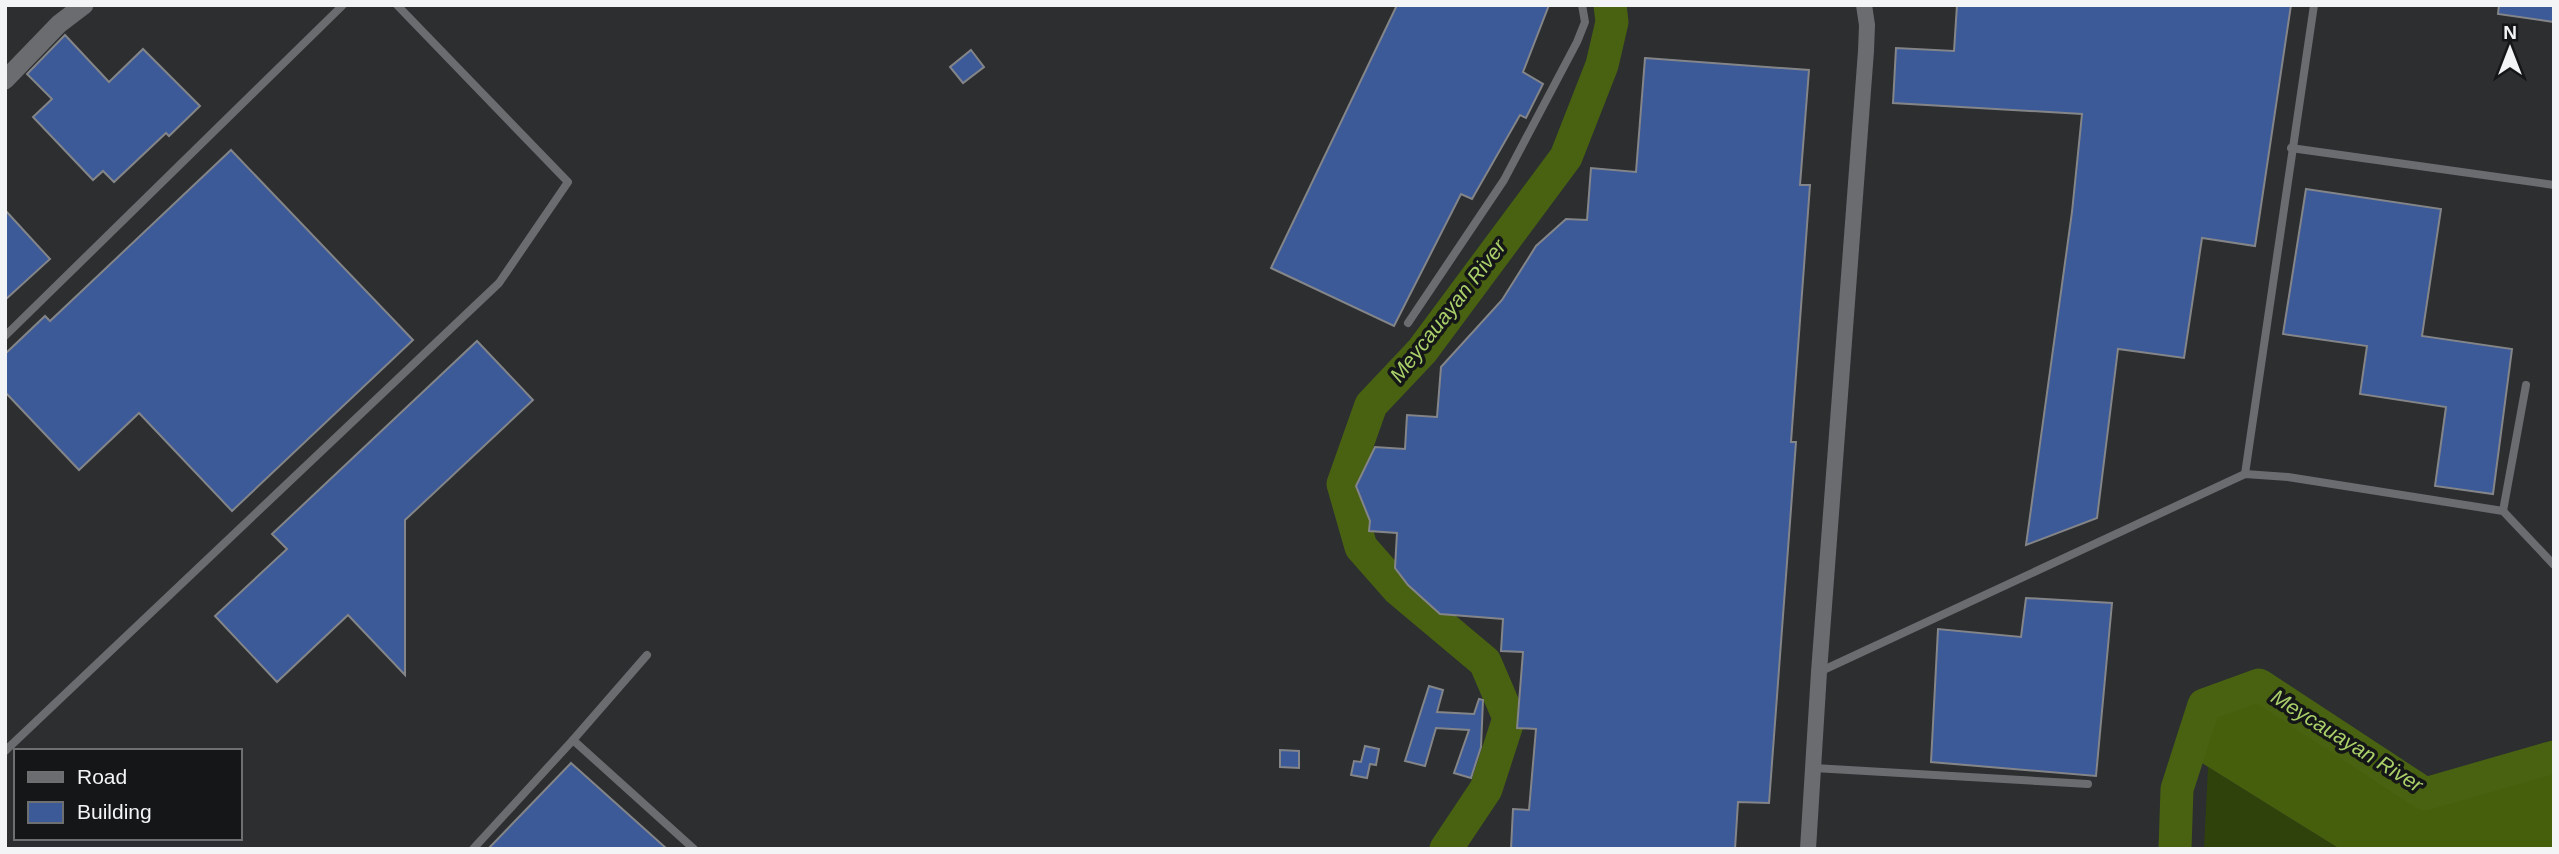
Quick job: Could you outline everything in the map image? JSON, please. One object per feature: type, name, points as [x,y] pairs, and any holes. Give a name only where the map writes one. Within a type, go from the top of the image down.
[{"type":"street","points":[[5,80],[59,24],[84,5]]},
{"type":"street","points":[[1808,849],[1866,51],[1867,25],[1864,5]]},
{"type":"lane","points":[[5,336],[343,5]]},
{"type":"lane","points":[[5,751],[499,283],[568,181],[397,5]]},
{"type":"lane","points":[[1408,323],[1504,180],[1577,42],[1585,22],[1582,5]]},
{"type":"lane","points":[[2245,474],[2314,5]]},
{"type":"lane","points":[[2291,148],[2554,185]]},
{"type":"lane","points":[[2503,511],[2526,385]]},
{"type":"lane","points":[[1819,672],[2245,474],[2288,477],[2503,511],[2554,565]]},
{"type":"lane","points":[[472,849],[573,740],[647,654]]},
{"type":"lane","points":[[573,740],[694,849]]},
{"type":"lane","points":[[1814,768],[2088,784]]},
{"type":"shaded area","points":[[2257,696],[2424,808],[2554,767],[2554,849],[2340,849],[2197,760],[2212,712]]},
{"type":"shaded area","points":[[2208,767],[2340,849],[2204,849]]},
{"type":"shaded area","points":[[2163,786],[2189,790],[2188,849],[2162,849]]},
{"type":"building","points":[[1397,5],[1549,5],[1523,72],[1543,84],[1526,118],[1520,115],[1472,199],[1461,194],[1394,326],[1271,268]]},
{"type":"building","points":[[1957,5],[2291,5],[2255,246],[2202,238],[2184,358],[2118,349],[2097,518],[2026,545],[2072,212],[2082,114],[1893,103],[1896,48],[1954,51]]},
{"type":"building","points":[[2499,5],[2554,5],[2554,22],[2498,14]]},
{"type":"building","points":[[65,35],[109,82],[143,49],[200,106],[169,136],[166,133],[114,182],[103,171],[93,180],[33,117],[52,99],[27,74]]},
{"type":"building","points":[[971,50],[984,67],[963,83],[950,67]]},
{"type":"building","points":[[1645,58],[1809,70],[1800,185],[1810,185],[1791,442],[1796,442],[1769,803],[1738,802],[1735,849],[1511,849],[1513,809],[1529,810],[1536,729],[1517,728],[1523,652],[1501,651],[1503,619],[1440,614],[1408,585],[1395,568],[1397,533],[1369,531],[1370,521],[1356,486],[1375,447],[1405,449],[1407,415],[1437,417],[1441,367],[1502,300],[1536,246],[1566,219],[1587,220],[1591,168],[1636,172]]},
{"type":"building","points":[[231,150],[413,340],[232,511],[139,413],[79,470],[5,392],[5,354],[45,316],[50,321]]},
{"type":"building","points":[[2306,189],[2441,209],[2422,336],[2512,349],[2493,494],[2435,486],[2446,407],[2360,394],[2367,346],[2283,334]]},
{"type":"building","points":[[5,210],[50,259],[5,300]]},
{"type":"building","points":[[477,341],[533,400],[405,520],[405,675],[348,615],[277,682],[215,616],[287,549],[272,534]]},
{"type":"building","points":[[2026,598],[2112,603],[2096,776],[1931,762],[1938,629],[2021,637]]},
{"type":"building","points":[[1429,686],[1443,690],[1437,712],[1474,714],[1479,699],[1483,700],[1481,747],[1471,778],[1454,773],[1469,730],[1436,728],[1425,766],[1405,761]]},
{"type":"building","points":[[1365,746],[1379,749],[1376,765],[1370,764],[1367,778],[1351,775],[1354,761],[1361,762]]},
{"type":"building","points":[[1280,750],[1299,751],[1299,768],[1280,767]]},
{"type":"building","points":[[571,763],[667,849],[488,849]]},
{"type":"waterway","name":"Meycauayan River","points":[[1446,849],[1486,789],[1509,718],[1485,662],[1398,589],[1361,547],[1343,484],[1371,405],[1422,351],[1566,157],[1602,65],[1612,22],[1610,5]]},
{"type":"waterway","name":"Meycauayan River","points":[[2175,849],[2177,789],[2204,705],[2259,685],[2425,794],[2554,757]]}]
